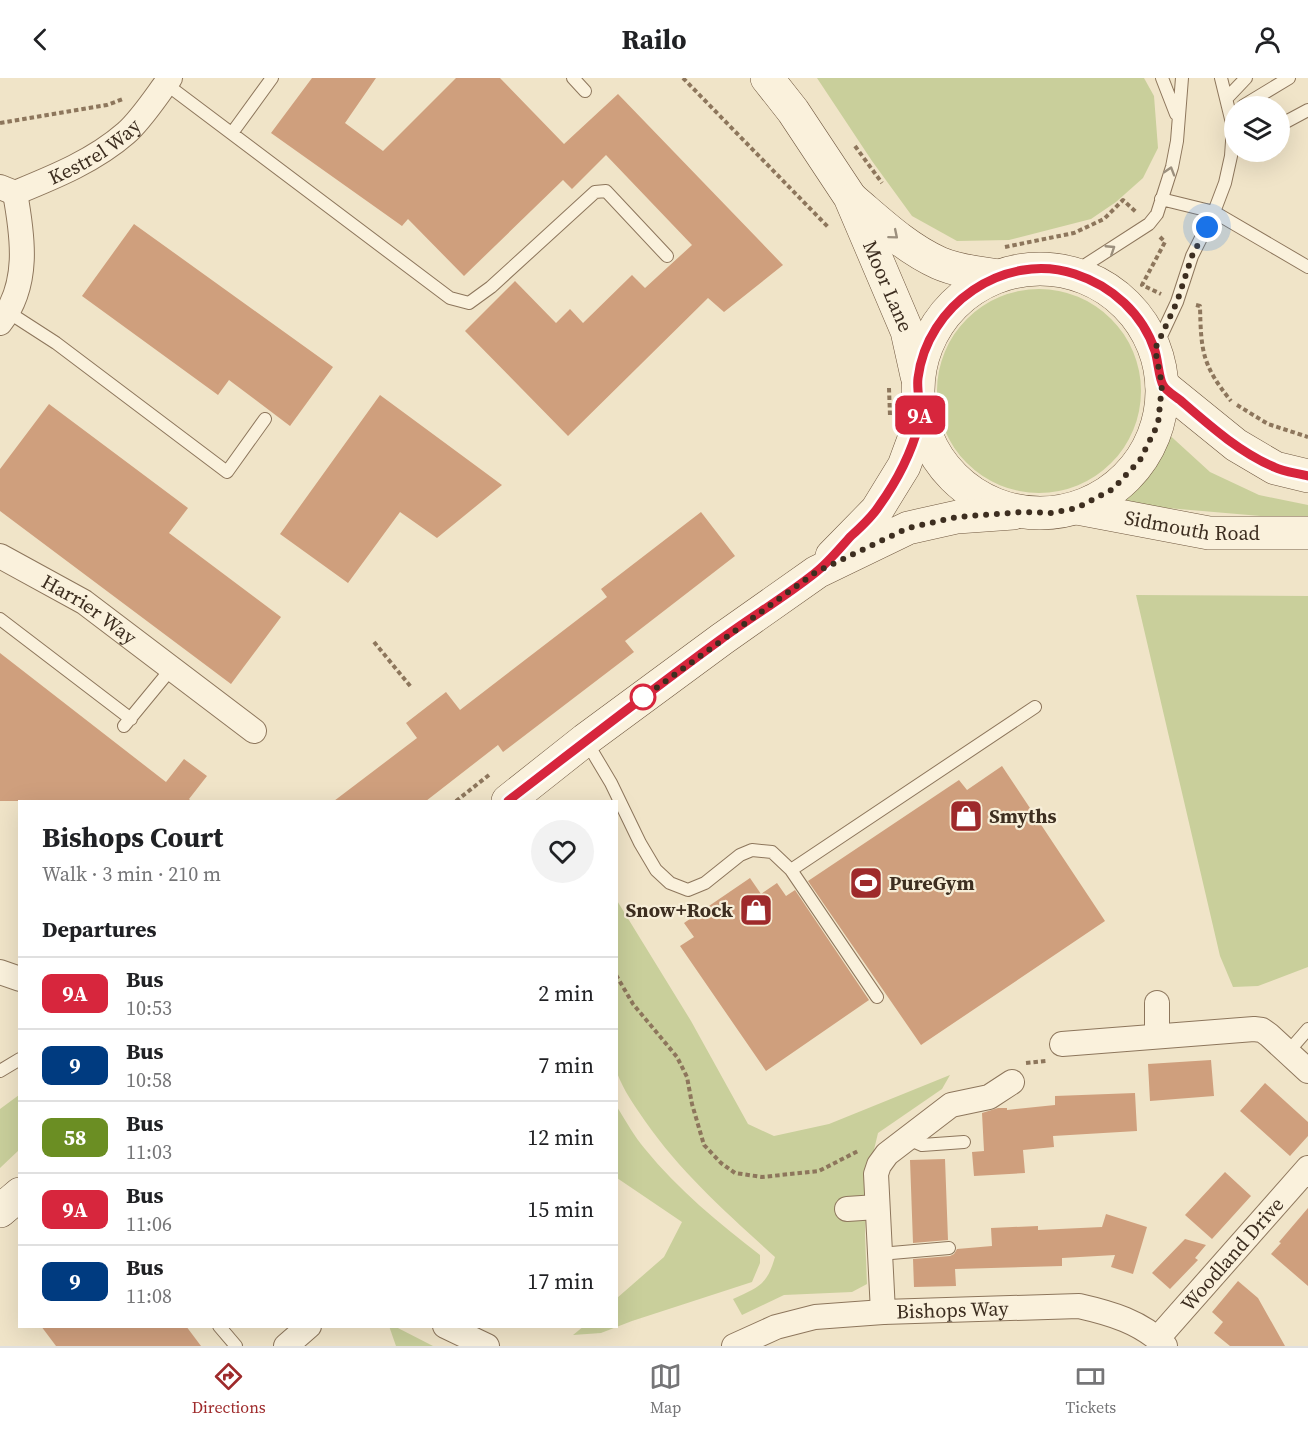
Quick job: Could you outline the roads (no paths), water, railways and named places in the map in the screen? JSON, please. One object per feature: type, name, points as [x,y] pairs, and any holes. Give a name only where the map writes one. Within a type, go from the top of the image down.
[{"type":"main road","name":"Moor Lane","points":[[767,78],[793,111],[850,197],[907,331],[903,382]]},
{"type":"main road","name":"Moor Lane","points":[[850,197],[905,244],[940,263],[960,270],[998,276]]},
{"type":"main road","points":[[509,800],[585,740],[816,572],[908,528],[957,517],[1023,512],[1051,513],[1077,508],[1113,489],[1140,460],[1158,424],[1162,385],[1155,349],[1142,323],[1123,301],[1100,284],[1073,273],[1042,268],[1011,272],[998,276],[968,292],[944,315],[903,382],[918,398],[905,419],[904,466],[877,510],[816,572]]},
{"type":"main road","points":[[1162,385],[1236,445],[1275,468],[1308,476]]},
{"type":"main road","points":[[905,419],[957,482],[988,502],[1023,512]]},
{"type":"main road","name":"Sidmouth Road","points":[[1077,508],[1209,533],[1308,533]]},
{"type":"main road","points":[[0,1211],[18,1196]]},
{"type":"street","name":"Kestrel Way","points":[[8,190],[58,175],[97,154],[128,132],[168,81]]},
{"type":"street","points":[[4,318],[20,282],[23,237],[8,190]]},
{"type":"street","name":"Harrier Way","points":[[0,556],[84,602],[254,731]]},
{"type":"street","points":[[0,972],[18,978]]},
{"type":"street","points":[[1157,1003],[1157,1036]]},
{"type":"street","points":[[1062,1044],[1262,1030],[1308,1071]]},
{"type":"street","points":[[883,1312],[876,1174],[879,1165],[886,1154],[951,1105],[989,1097],[1013,1073]]},
{"type":"street","name":"Woodland Drive","points":[[1161,1342],[1308,1168]]},
{"type":"street","points":[[847,1209],[877,1207]]},
{"type":"street","name":"Bishops Way","points":[[734,1346],[776,1327],[815,1317],[883,1312],[1079,1306],[1107,1312],[1133,1323],[1161,1342]]},
{"type":"street","points":[[286,1346],[307,1328]]},
{"type":"street","points":[[449,1328],[487,1346]]},
{"type":"lane","points":[[232,133],[272,78]]},
{"type":"lane","points":[[573,78],[585,90]]},
{"type":"lane","points":[[1162,78],[1178,118]]},
{"type":"lane","points":[[1073,273],[1149,224],[1157,214],[1178,141],[1182,78]]},
{"type":"lane","points":[[1221,78],[1226,96]]},
{"type":"lane","points":[[1229,96],[1246,78]]},
{"type":"lane","points":[[1259,96],[1289,78]]},
{"type":"lane","points":[[168,81],[232,133],[450,298],[469,303],[476,298],[595,192],[606,191],[667,256]]},
{"type":"lane","points":[[1290,120],[1308,110]]},
{"type":"lane","points":[[1155,349],[1177,302],[1192,256],[1214,212],[1231,162]]},
{"type":"lane","points":[[1161,200],[1214,212],[1308,267]]},
{"type":"lane","points":[[4,318],[56,343],[227,472],[264,419]]},
{"type":"lane","points":[[0,619],[128,722],[171,669]]},
{"type":"lane","points":[[791,870],[1035,707]]},
{"type":"lane","points":[[585,740],[611,783],[639,843],[656,870],[670,882],[688,890],[705,883],[740,855],[752,850],[772,852],[791,870],[877,997]]},
{"type":"lane","points":[[1288,1052],[1308,1029]]},
{"type":"lane","points":[[0,1071],[18,1060]]},
{"type":"lane","points":[[906,1138],[922,1145],[964,1142]]},
{"type":"lane","points":[[880,1254],[949,1248]]},
{"type":"lane","points":[[221,1328],[236,1346]]},
{"type":"place","name":"Smyths","points":[[966,816]]},
{"type":"place","name":"PureGym","points":[[866,883]]},
{"type":"place","name":"Snow+Rock","points":[[756,910]]}]
